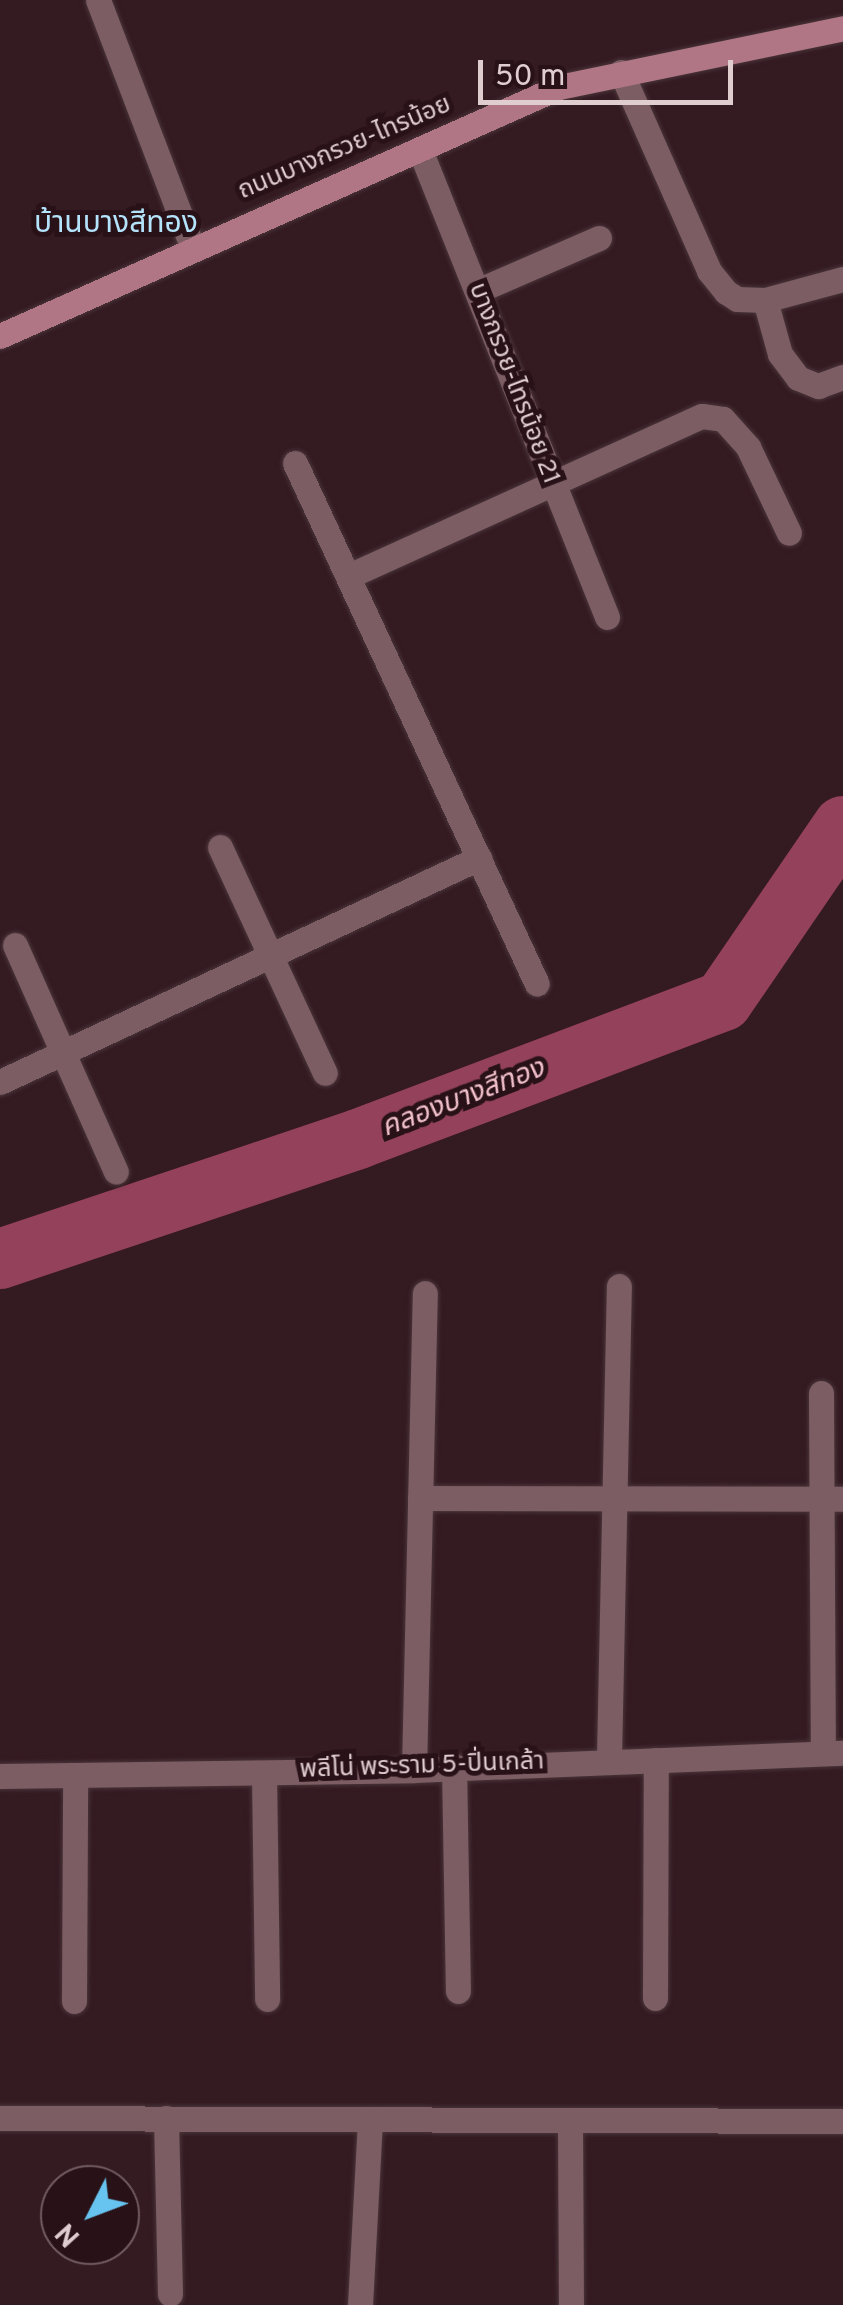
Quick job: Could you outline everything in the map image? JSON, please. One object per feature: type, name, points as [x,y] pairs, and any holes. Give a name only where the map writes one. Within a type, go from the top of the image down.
[{"type":"main road","name":"ถนนบางกรวย-ไทรน้อย","points":[[0,336],[364,169],[420,150],[559,87],[843,28]]},
{"type":"street","points":[[98,0],[193,249]]},
{"type":"street","points":[[620,72],[709,271],[737,299],[765,300],[843,279]]},
{"type":"street","name":"บางกรวย-ไทรน้อย 21","points":[[420,150],[607,617]]},
{"type":"street","points":[[477,292],[599,238]]},
{"type":"street","points":[[765,300],[780,354],[798,378],[818,386],[843,377]]},
{"type":"street","points":[[350,575],[702,416],[724,419],[748,446],[789,534]]},
{"type":"street","points":[[295,463],[537,984]]},
{"type":"street","points":[[220,847],[325,1073]]},
{"type":"street","points":[[0,1082],[274,958],[479,858]]},
{"type":"street","points":[[14,945],[116,1172]]},
{"type":"street","points":[[609,1758],[620,1286]]},
{"type":"street","points":[[414,1770],[424,1293]]},
{"type":"street","points":[[821,1393],[832,1499],[833,1753]]},
{"type":"street","points":[[420,1498],[832,1499]]},
{"type":"street","name":"พลีโน่ พระราม 5-ปิ่นเกล้า","points":[[0,1776],[414,1770],[609,1758],[656,1760],[833,1753]]},
{"type":"street","points":[[655,1998],[656,1760]]},
{"type":"street","points":[[454,1766],[458,1991]]},
{"type":"street","points":[[264,1773],[266,2000]]},
{"type":"street","points":[[74,2002],[75,1775]]},
{"type":"street","points":[[0,2118],[843,2121]]},
{"type":"street","points":[[166,2118],[170,2294]]},
{"type":"street","points":[[360,2305],[370,2119]]},
{"type":"street","points":[[570,2121],[571,2305]]},
{"type":"waterway","name":"คลองบางสีทอง","points":[[0,1259],[358,1139],[723,1001],[843,826]]},
{"type":"district","name":"บ้านบางสีทอง","points":[[116,225]]}]
